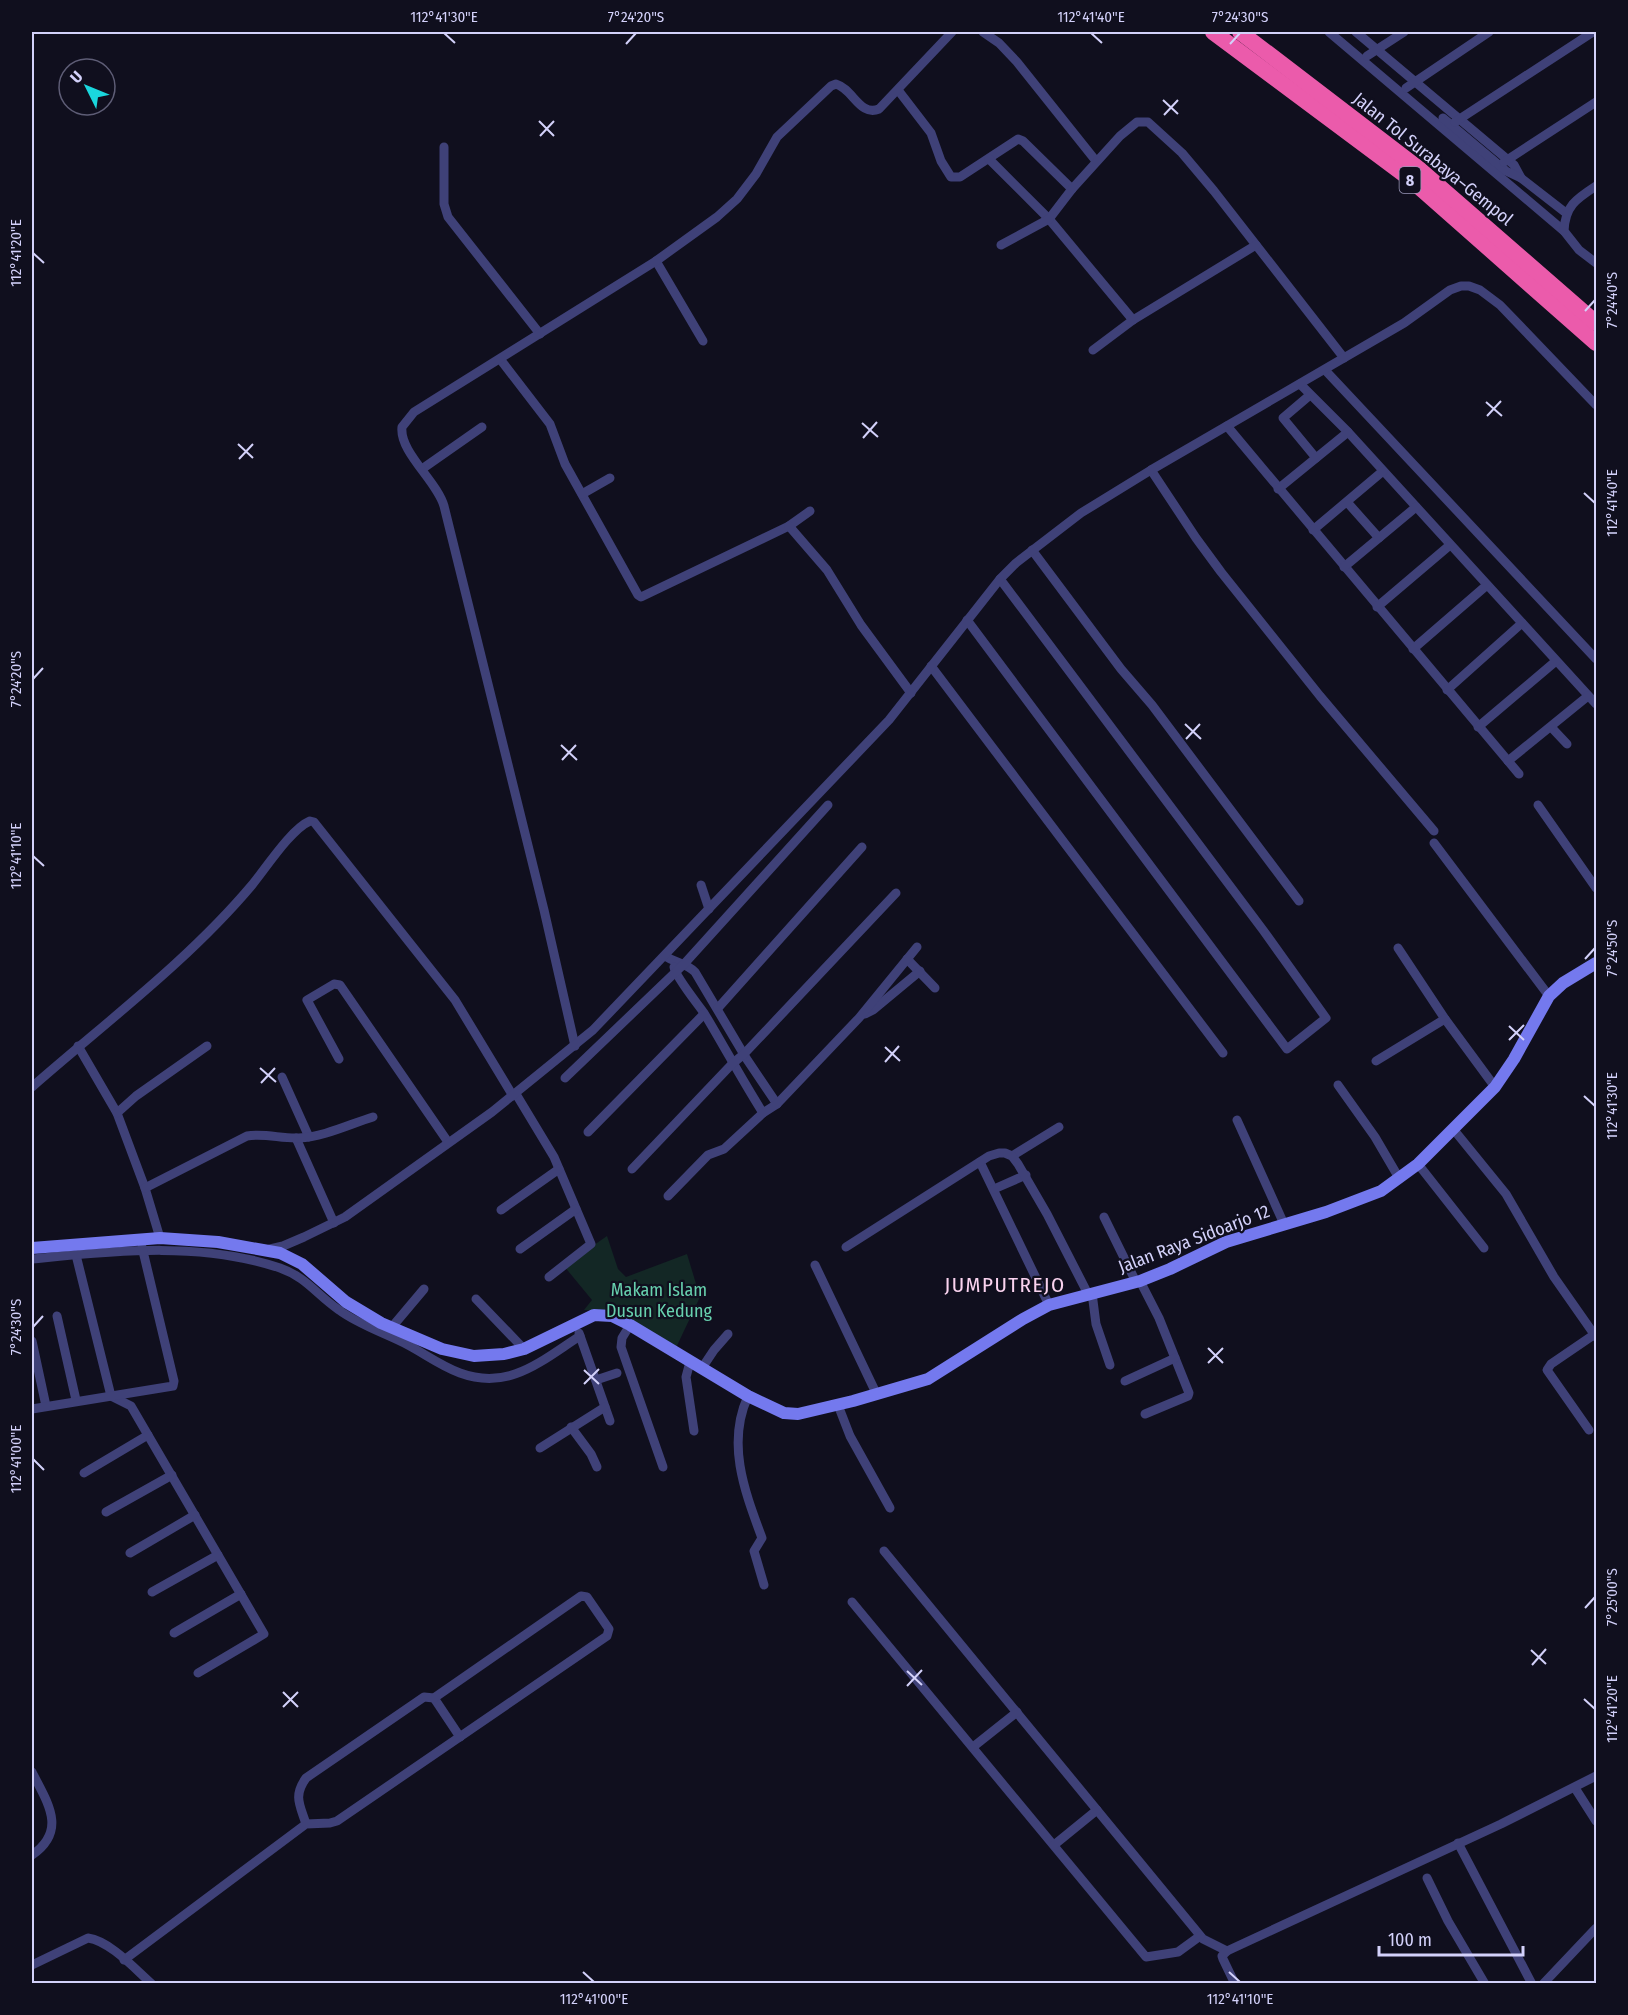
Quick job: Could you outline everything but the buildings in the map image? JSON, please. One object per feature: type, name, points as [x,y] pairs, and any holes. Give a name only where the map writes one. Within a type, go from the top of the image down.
[{"type":"highway","name":"Jalan Tol Surabaya–Gempol","points":[[1213,32],[1409,178],[1596,343]]},
{"type":"highway","name":"Jalan Tol Surabaya–Gempol","points":[[1240,32],[1419,168],[1596,323]]},
{"type":"main road","name":"Jalan Raya Sidoarjo 12","points":[[32,1248],[142,1245],[160,1238],[218,1242],[280,1253],[302,1264],[324,1291],[392,1327],[442,1349],[474,1356],[504,1354],[524,1349],[578,1330],[598,1314],[612,1316],[627,1330],[746,1400],[791,1414],[840,1410],[928,1378],[1049,1305],[1141,1286],[1218,1245],[1326,1212],[1381,1191],[1456,1132],[1495,1087],[1514,1059],[1549,996],[1563,983],[1596,963]]},
{"type":"street","points":[[575,1046],[544,910],[441,494],[403,441],[402,427],[414,412],[656,261],[717,217],[737,199],[756,174],[777,137],[831,86],[836,84],[845,87],[870,112],[879,109],[952,32]]},
{"type":"street","points":[[983,32],[999,43],[1017,62],[1096,161]]},
{"type":"street","points":[[1329,32],[1564,231],[1579,250],[1596,263]]},
{"type":"street","points":[[1338,32],[1451,125],[1503,162],[1514,165],[1521,178],[1566,213]]},
{"type":"street","points":[[1356,32],[1460,119],[1503,162]]},
{"type":"street","points":[[1367,56],[1404,32]]},
{"type":"street","points":[[1406,88],[1489,32]]},
{"type":"street","points":[[1451,125],[1593,32]]},
{"type":"street","points":[[898,90],[931,133],[941,161],[951,177],[960,177],[1015,140],[1021,140],[1072,189]]},
{"type":"street","points":[[1503,162],[1596,102]]},
{"type":"street","points":[[1001,245],[1048,219],[1096,161],[1127,129],[1137,122],[1148,122],[1182,153],[1344,358]]},
{"type":"street","points":[[444,147],[444,204],[448,217],[540,334]]},
{"type":"street","points":[[989,159],[1048,219],[1133,320]]},
{"type":"street","points":[[1564,231],[1566,213],[1576,200],[1596,186]]},
{"type":"street","points":[[1093,350],[1133,320],[1256,245]]},
{"type":"street","points":[[656,261],[703,341]]},
{"type":"street","points":[[265,1250],[283,1246],[334,1223],[514,1095],[575,1046],[605,1018],[854,758],[911,693],[999,579],[1080,513],[1404,323],[1450,290],[1469,286],[1480,290],[1500,305],[1596,405]]},
{"type":"street","points":[[500,359],[550,424],[565,464],[610,548],[641,597],[789,526],[810,511]]},
{"type":"street","points":[[1325,370],[1596,659]]},
{"type":"street","points":[[1300,384],[1348,432],[1596,704]]},
{"type":"street","points":[[1310,395],[1283,418],[1316,458]]},
{"type":"street","points":[[1227,426],[1519,774]]},
{"type":"street","points":[[422,469],[482,427]]},
{"type":"street","points":[[1278,489],[1348,432]]},
{"type":"street","points":[[1151,470],[1221,572],[1320,696],[1434,831]]},
{"type":"street","points":[[1313,530],[1383,471]]},
{"type":"street","points":[[582,494],[610,478]]},
{"type":"street","points":[[1347,502],[1378,538]]},
{"type":"street","points":[[1344,567],[1416,507]]},
{"type":"street","points":[[789,526],[826,570],[861,626],[911,693]]},
{"type":"street","points":[[1377,607],[1450,545]]},
{"type":"street","points":[[1032,550],[1299,901]]},
{"type":"street","points":[[967,620],[1287,1049],[1326,1018],[1263,930],[999,579]]},
{"type":"street","points":[[1413,649],[1487,585]]},
{"type":"street","points":[[1447,690],[1522,623]]},
{"type":"street","points":[[1478,727],[1556,661]]},
{"type":"street","points":[[931,666],[1223,1053]]},
{"type":"street","points":[[1508,761],[1588,696]]},
{"type":"street","points":[[1551,727],[1567,744]]},
{"type":"street","points":[[566,1078],[685,963],[828,805]]},
{"type":"street","points":[[1538,805],[1596,888]]},
{"type":"street","points":[[32,1087],[130,1004],[223,916],[243,896],[287,841],[310,820],[345,860],[455,1000],[559,1169],[591,1244],[549,1277]]},
{"type":"street","points":[[1434,843],[1549,996]]},
{"type":"street","points":[[718,1008],[862,847]]},
{"type":"street","points":[[701,885],[709,909]]},
{"type":"street","points":[[632,1168],[744,1054],[896,893]]},
{"type":"street","points":[[668,1196],[708,1155],[721,1151],[763,1113],[777,1104],[859,1018],[917,947]]},
{"type":"street","points":[[1398,948],[1445,1019],[1495,1087]]},
{"type":"street","points":[[665,956],[674,962],[685,963],[702,982],[744,1054],[777,1104]]},
{"type":"street","points":[[907,959],[935,988]]},
{"type":"street","points":[[674,962],[675,973],[688,988],[763,1113]]},
{"type":"street","points":[[859,1018],[873,1010],[920,971]]},
{"type":"street","points":[[339,1059],[307,1000],[338,984],[448,1142]]},
{"type":"street","points":[[588,1132],[704,1014]]},
{"type":"street","points":[[1376,1061],[1445,1019]]},
{"type":"street","points":[[78,1046],[117,1113],[145,1188],[160,1238]]},
{"type":"street","points":[[117,1113],[136,1096],[207,1046]]},
{"type":"street","points":[[282,1077],[309,1137]]},
{"type":"street","points":[[1338,1085],[1375,1137],[1399,1178]]},
{"type":"street","points":[[145,1188],[247,1136],[259,1134],[309,1137],[374,1117]]},
{"type":"street","points":[[1237,1120],[1284,1224]]},
{"type":"street","points":[[1012,1156],[1059,1127]]},
{"type":"street","points":[[1456,1132],[1506,1194],[1554,1277],[1596,1336],[1551,1364],[1547,1370],[1589,1430]]},
{"type":"street","points":[[296,1138],[334,1223]]},
{"type":"street","points":[[846,1247],[989,1156],[999,1153],[1012,1156],[1026,1175],[1092,1297],[1096,1324],[1110,1365]]},
{"type":"street","points":[[980,1162],[1049,1305]]},
{"type":"street","points":[[1418,1164],[1484,1248]]},
{"type":"street","points":[[501,1210],[559,1169]]},
{"type":"street","points":[[994,1190],[1026,1175]]},
{"type":"street","points":[[520,1249],[576,1209]]},
{"type":"street","points":[[1104,1217],[1159,1318],[1189,1395],[1145,1414]]},
{"type":"street","points":[[32,1409],[76,1400],[171,1388],[174,1384],[142,1245]]},
{"type":"street","points":[[32,1259],[142,1245],[243,1258],[295,1274],[324,1291],[343,1313],[392,1336],[445,1366],[481,1378],[510,1377],[521,1373],[578,1330],[610,1421]]},
{"type":"street","points":[[76,1255],[111,1396],[131,1406],[264,1634],[198,1673]]},
{"type":"street","points":[[815,1265],[877,1395]]},
{"type":"street","points":[[392,1327],[424,1289]]},
{"type":"street","points":[[476,1299],[524,1349]]},
{"type":"street","points":[[57,1316],[76,1400]]},
{"type":"street","points":[[627,1330],[621,1347],[663,1467]]},
{"type":"street","points":[[694,1431],[691,1367],[714,1350],[728,1334]]},
{"type":"street","points":[[32,1341],[46,1406]]},
{"type":"street","points":[[1125,1381],[1175,1358]]},
{"type":"street","points":[[596,1380],[617,1373]]},
{"type":"street","points":[[746,1400],[737,1443],[743,1484],[762,1538],[754,1551],[764,1585]]},
{"type":"street","points":[[540,1448],[605,1407]]},
{"type":"street","points":[[840,1410],[850,1436],[890,1508]]},
{"type":"street","points":[[571,1427],[591,1454],[597,1467]]},
{"type":"street","points":[[84,1473],[148,1435]]},
{"type":"street","points":[[106,1512],[172,1475]]},
{"type":"street","points":[[130,1553],[195,1515]]},
{"type":"street","points":[[884,1551],[1200,1936],[1208,1943],[1227,1951]]},
{"type":"street","points":[[152,1592],[218,1555]]},
{"type":"street","points":[[174,1633],[241,1594]]},
{"type":"street","points":[[124,1960],[306,1824],[337,1821],[607,1636],[609,1629],[587,1597],[581,1596],[434,1698],[424,1697],[306,1778],[300,1787],[298,1797],[306,1824]]},
{"type":"street","points":[[852,1602],[1146,1957],[1178,1952],[1200,1936]]},
{"type":"street","points":[[434,1698],[460,1737]]},
{"type":"street","points":[[973,1747],[1017,1712]]},
{"type":"street","points":[[32,1772],[50,1807],[52,1821],[45,1842],[32,1856]]},
{"type":"street","points":[[1235,1983],[1222,1956],[1227,1951],[1458,1843],[1578,1794],[1596,1776]]},
{"type":"street","points":[[1578,1794],[1596,1821]]},
{"type":"street","points":[[1054,1845],[1097,1810]]},
{"type":"street","points":[[1458,1843],[1532,1983]]},
{"type":"street","points":[[1427,1878],[1448,1921],[1485,1983]]},
{"type":"street","points":[[1543,1983],[1596,1928]]},
{"type":"street","points":[[32,1965],[88,1938],[99,1940],[152,1983]]},
{"type":"green space","name":"Makam Islam Dusun Kedung","points":[[607,1236],[618,1269],[626,1277],[687,1254],[700,1297],[674,1352],[600,1310],[584,1310],[592,1300],[564,1266]]},
{"type":"district","name":"JUMPUTREJO","points":[[1005,1285]]}]
